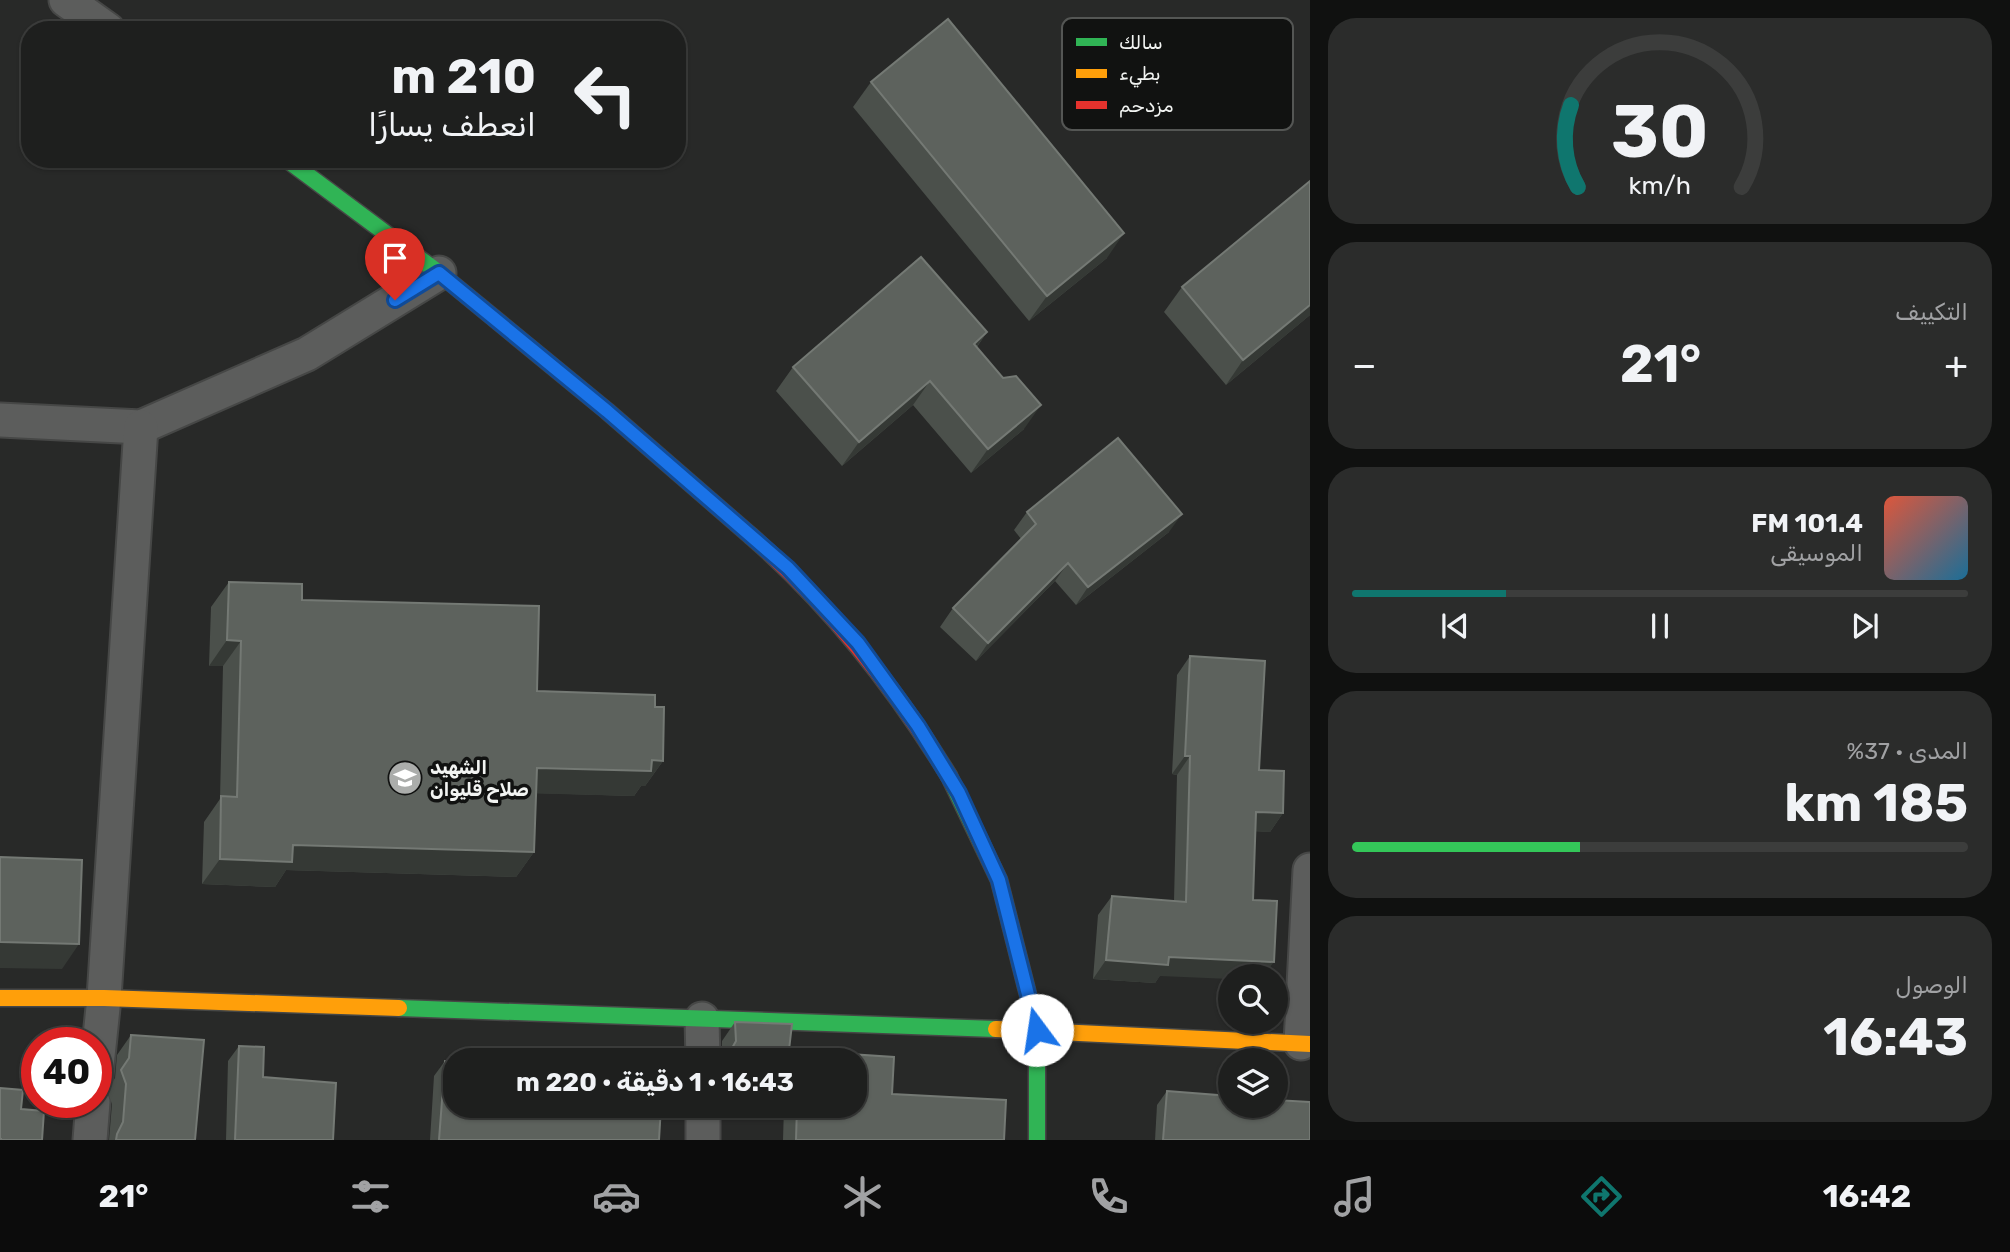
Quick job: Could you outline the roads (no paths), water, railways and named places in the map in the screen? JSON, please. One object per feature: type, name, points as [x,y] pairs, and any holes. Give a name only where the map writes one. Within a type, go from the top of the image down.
[{"type":"street","points":[[66,0],[95,21]]},
{"type":"street","points":[[298,168],[439,273],[607,411],[788,568],[858,643],[918,726],[959,793],[999,880],[1037,1030],[1037,1140]]},
{"type":"street","points":[[0,420],[141,427],[307,354],[439,273]]},
{"type":"street","points":[[101,1027],[141,427]]},
{"type":"street","points":[[0,999],[104,998],[702,1018],[1305,1043],[1310,870]]},
{"type":"street","points":[[702,1018],[702,1048]]},
{"type":"street","points":[[90,1140],[92,1118]]},
{"type":"street","points":[[703,1118],[703,1140]]},
{"type":"place","name":"الشهيد صلاح قليوان","points":[[405,778]]}]
